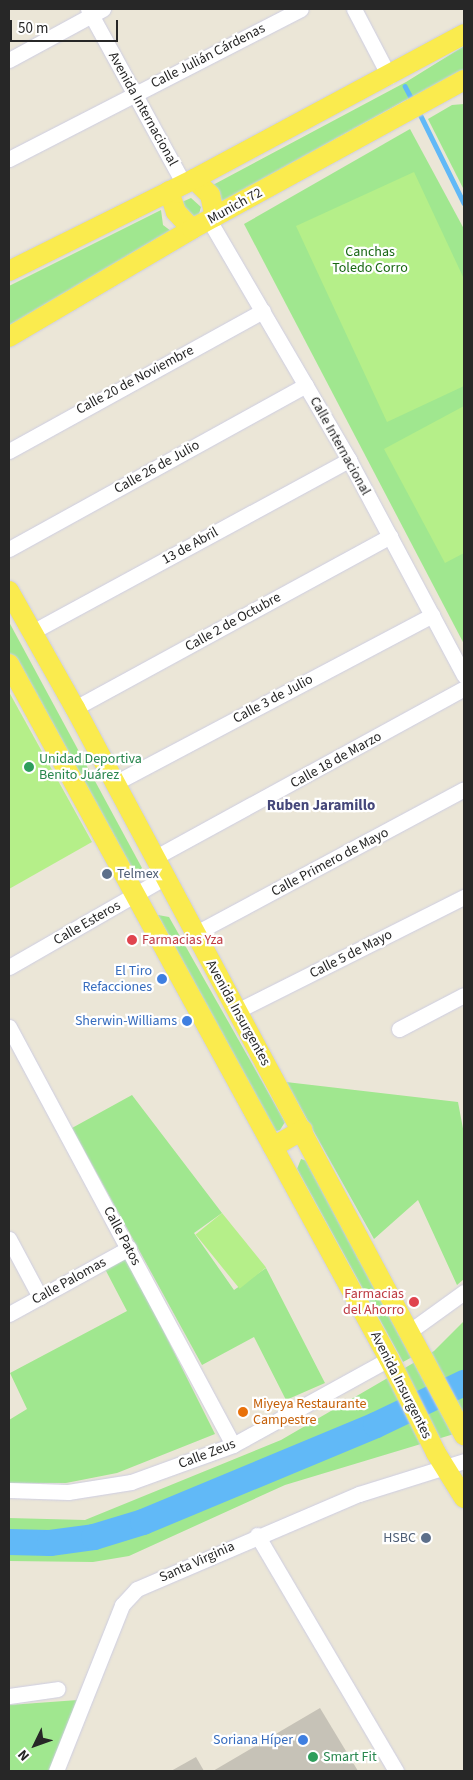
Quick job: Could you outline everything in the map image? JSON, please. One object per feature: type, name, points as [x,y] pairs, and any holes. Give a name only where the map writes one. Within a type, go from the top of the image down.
[{"type":"main road","points":[[9,271],[183,184],[389,76],[464,34]]},
{"type":"main road","name":"Munich 72","points":[[9,337],[205,222],[464,80]]},
{"type":"main road","points":[[444,91],[464,92]]},
{"type":"main road","points":[[183,184],[210,195],[205,222],[176,212],[183,184]]},
{"type":"main road","name":"Avenida Insurgentes","points":[[9,592],[75,708],[194,934],[415,1339],[464,1435]]},
{"type":"main road","name":"Avenida Insurgentes","points":[[9,664],[389,1359],[441,1460],[464,1498]]},
{"type":"main road","points":[[272,1147],[302,1130]]},
{"type":"street","name":"Calle Julián Cárdenas","points":[[9,159],[301,9]]},
{"type":"street","points":[[354,9],[389,76]]},
{"type":"street","name":"Avenida Internacional","points":[[94,11],[135,94],[183,184]]},
{"type":"street","points":[[9,60],[94,11]]},
{"type":"street","name":"Calle Internacional","points":[[205,222],[263,311],[306,385],[390,536],[464,675]]},
{"type":"street","name":"Calle 20 de Noviembre","points":[[9,451],[263,311]]},
{"type":"street","name":"Calle 26 de Julio","points":[[9,549],[306,385]]},
{"type":"street","name":"13 de Abril","points":[[32,632],[348,460]]},
{"type":"street","name":"Calle 2 de Octubre","points":[[75,708],[390,536]]},
{"type":"street","name":"Calle 3 de Julio","points":[[115,783],[432,615]]},
{"type":"street","name":"Calle 18 de Marzo","points":[[154,858],[464,688]]},
{"type":"street","name":"Calle Primero de Mayo","points":[[194,934],[464,789]]},
{"type":"street","name":"Calle Esteros","points":[[9,967],[164,878]]},
{"type":"street","name":"Calle 5 de Mayo","points":[[237,1011],[464,897]]},
{"type":"street","points":[[400,1029],[464,995]]},
{"type":"street","name":"Calle Patos","points":[[9,1027],[233,1445]]},
{"type":"street","points":[[9,1239],[40,1297]]},
{"type":"street","name":"Calle Palomas","points":[[9,1314],[129,1248]]},
{"type":"street","points":[[415,1339],[464,1292]]},
{"type":"street","name":"Calle Zeus","points":[[9,1490],[68,1492],[116,1485],[233,1445],[389,1359]]},
{"type":"street","name":"Santa Virginia","points":[[56,1771],[129,1595],[257,1535],[441,1460],[464,1461]]},
{"type":"street","points":[[257,1535],[396,1771]]},
{"type":"street","points":[[9,1696],[58,1689]]},
{"type":"green space","points":[[464,46],[464,74],[404,101],[223,202],[211,186],[406,82]]},
{"type":"green space","points":[[464,104],[464,190],[428,119],[452,105]]},
{"type":"green space","name":"Canchas Toledo Corro","points":[[410,129],[464,229],[464,644],[244,224]]},
{"type":"green space","points":[[414,172],[464,279],[464,386],[387,422],[296,226]]},
{"type":"green space","points":[[191,198],[201,207],[199,214],[191,219],[182,202]]},
{"type":"green space","points":[[161,210],[163,225],[175,234],[9,331],[9,286]]},
{"type":"green space","points":[[464,406],[464,553],[445,563],[384,449]]},
{"type":"green space","points":[[9,622],[142,868],[136,873],[128,876],[9,653]]},
{"type":"green space","name":"Unidad Deportiva Benito Juárez","points":[[9,692],[92,842],[9,889]]},
{"type":"green space","points":[[158,915],[169,917],[285,1122],[280,1130],[271,1133]]},
{"type":"green space","points":[[286,1082],[458,1102],[464,1134],[464,1279],[457,1285],[418,1200],[374,1239]]},
{"type":"green space","points":[[132,1095],[222,1213],[194,1233],[234,1290],[266,1268],[325,1383],[286,1400],[254,1337],[202,1365],[72,1128]]},
{"type":"green space","points":[[301,1159],[310,1162],[414,1356],[403,1362],[297,1169]]},
{"type":"green space","points":[[222,1213],[266,1267],[240,1289],[196,1234]]},
{"type":"green space","points":[[126,1256],[215,1434],[117,1473],[66,1483],[9,1483],[9,1420],[27,1409],[10,1373],[127,1311],[105,1269]]},
{"type":"green space","points":[[464,1321],[464,1431],[285,1485],[129,1556],[93,1562],[9,1561],[9,1518],[85,1520],[281,1440],[434,1351]]},
{"type":"green space","points":[[78,1700],[51,1771],[9,1771],[9,1705]]},
{"type":"building","name":"Soriana Híper","points":[[320,1708],[358,1771],[213,1771]]},
{"type":"building","name":"Soriana Híper","points":[[196,1757],[204,1771],[171,1771]]},
{"type":"waterway","points":[[405,86],[412,99]]},
{"type":"waterway","points":[[420,114],[464,203]]},
{"type":"waterway","points":[[9,1542],[50,1543],[94,1537],[143,1522],[376,1425],[464,1383]]},
{"type":"place","name":"Unidad Deportiva Benito Juárez","points":[[29,767]]},
{"type":"place","name":"Telmex","points":[[107,874]]},
{"type":"place","name":"Farmacias Yza","points":[[132,940]]},
{"type":"place","name":"El Tiro Refacciones","points":[[162,979]]},
{"type":"place","name":"Sherwin-Williams","points":[[187,1021]]},
{"type":"place","name":"Farmacias del Ahorro","points":[[414,1302]]},
{"type":"place","name":"Miyeya Restaurante Campestre","points":[[243,1412]]},
{"type":"place","name":"HSBC","points":[[426,1538]]},
{"type":"place","name":"Soriana Híper","points":[[303,1740]]},
{"type":"place","name":"Smart Fit","points":[[313,1757]]},
{"type":"district","name":"Ruben Jaramillo","points":[[321,806]]}]
